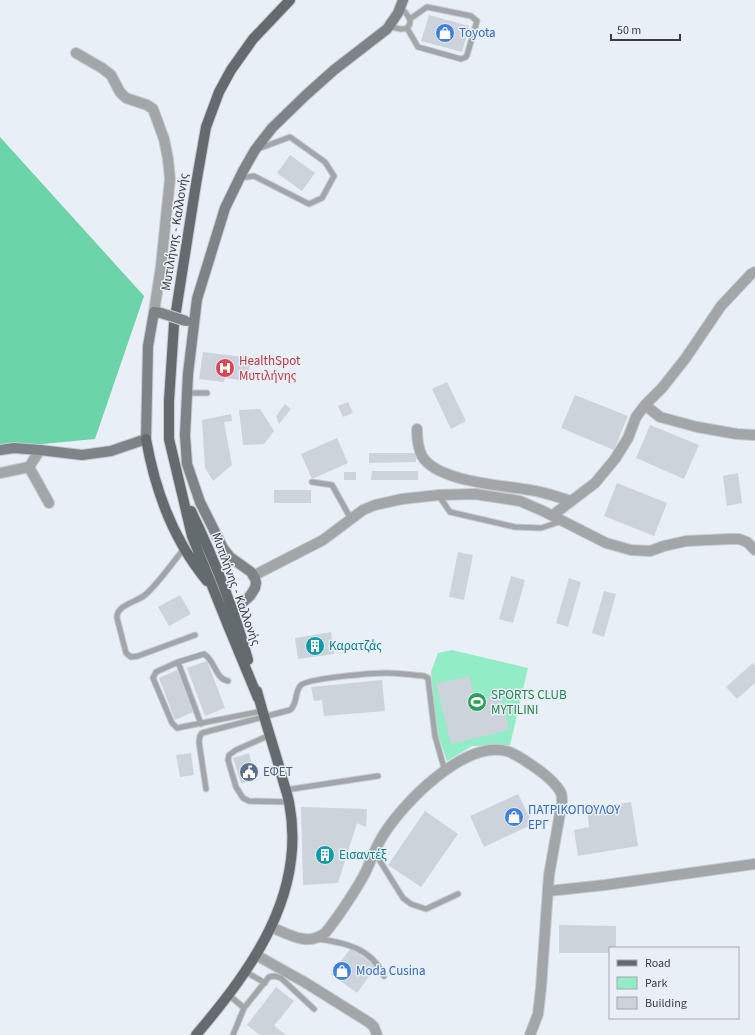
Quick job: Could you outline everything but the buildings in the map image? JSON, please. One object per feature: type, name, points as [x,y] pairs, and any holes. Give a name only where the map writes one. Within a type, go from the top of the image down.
[{"type":"main road","name":"Μυτιλήνης - Καλλονής","points":[[226,609],[213,588],[192,536],[169,439],[168,402],[174,324],[206,127],[219,92],[231,70],[253,39],[290,0]]},
{"type":"main road","points":[[146,439],[151,468],[161,499],[184,549],[213,588]]},
{"type":"main road","name":"Μυτιλήνης - Καλλονής","points":[[182,493],[202,535],[226,609],[258,698],[289,802],[292,832],[291,858],[286,886],[279,909],[271,927],[246,972],[196,1035]]},
{"type":"street","points":[[226,609],[246,599],[256,583],[253,576],[246,568],[226,553],[206,514],[194,486],[187,464],[185,435],[190,321],[196,299],[225,208],[239,178],[255,150],[272,128],[306,95],[334,70],[389,26],[402,4]]},
{"type":"street","points":[[0,450],[14,448],[82,455],[111,451],[146,439],[148,346],[157,312],[170,180],[168,159],[164,139],[153,109],[147,105],[126,98],[120,92],[111,75],[76,53]]},
{"type":"street","points":[[553,515],[595,483],[616,459],[628,438],[636,418],[645,405],[662,388],[685,359],[722,306],[751,274],[755,272]]},
{"type":"street","points":[[157,312],[190,321]]},
{"type":"street","points":[[645,405],[660,417],[697,427],[736,434],[755,435]]},
{"type":"street","points":[[417,429],[416,439],[422,456],[429,463],[445,473],[480,482],[532,490],[571,501]]},
{"type":"street","points":[[0,473],[30,467],[40,450]]},
{"type":"street","points":[[30,467],[49,503]]},
{"type":"street","points":[[253,576],[316,544],[363,510],[375,505],[402,499],[439,495],[475,494],[520,502],[553,515],[606,543],[632,550],[650,551],[686,541],[730,539],[739,539],[747,542],[755,550]]},
{"type":"street","points":[[271,927],[303,940],[316,938],[325,933],[353,895],[384,834],[406,805],[420,791],[445,771],[474,754],[484,751],[506,751],[518,756],[545,776],[561,793],[562,802],[549,875],[549,891],[538,1014],[530,1035]]},
{"type":"street","points":[[549,891],[605,885],[755,864]]},
{"type":"street","points":[[256,955],[306,983],[370,1023],[374,1027],[376,1034]]},
{"type":"lane","points":[[389,26],[404,29],[411,22],[402,4]]},
{"type":"lane","points":[[406,28],[418,46],[461,59],[467,55],[476,21],[471,16],[429,7],[425,8],[410,19]]},
{"type":"lane","points":[[239,178],[254,176],[309,204],[322,198],[334,176],[325,162],[290,137],[255,150]]},
{"type":"lane","points":[[187,393],[207,393]]},
{"type":"lane","points":[[312,482],[332,486],[351,519]]},
{"type":"lane","points":[[439,495],[450,512],[515,527],[541,528],[563,520]]},
{"type":"lane","points":[[184,549],[150,590],[120,609],[117,618],[126,652],[131,657],[138,656],[195,635]]},
{"type":"lane","points":[[228,681],[222,679],[208,656],[204,654],[178,662],[156,672],[153,680],[174,727],[180,729],[201,724],[292,709],[299,688],[306,683],[325,679],[387,673],[424,676],[428,680],[435,736],[445,771]]},
{"type":"lane","points":[[178,662],[201,724]]},
{"type":"lane","points":[[206,789],[199,742],[200,736],[205,731],[263,714]]},
{"type":"lane","points":[[270,735],[236,750],[229,755],[228,760],[236,787],[243,798],[249,801],[289,802]]},
{"type":"lane","points":[[285,790],[378,776]]},
{"type":"lane","points":[[374,852],[403,898],[411,904],[426,909],[458,894]]},
{"type":"lane","points":[[316,938],[350,945],[374,960],[380,966],[384,976]]},
{"type":"lane","points":[[246,972],[265,983]]},
{"type":"lane","points":[[233,1035],[244,1008],[269,977],[274,976],[281,978],[314,1009]]},
{"type":"lane","points":[[228,995],[244,1008]]},
{"type":"green space","points":[[0,137],[144,296],[95,439],[0,448]]},
{"type":"green space","name":"SPORTS CLUB MYTILINI","points":[[452,650],[528,668],[510,745],[472,746],[447,761],[437,732],[431,672],[438,653]]},
{"type":"place","name":"Toyota","points":[[445,33]]},
{"type":"place","name":"HealthSpot Μυτιλήνης","points":[[225,368]]},
{"type":"place","name":"Καρατζάς","points":[[315,646]]},
{"type":"place","name":"SPORTS CLUB MYTILINI","points":[[477,702]]},
{"type":"place","name":"ΕΦΕΤ","points":[[249,772]]},
{"type":"place","name":"ΠΑΤΡΙΚΟΠΟΥΛΟΥ ΕΡΓ","points":[[514,817]]},
{"type":"place","name":"Εισαντέξ","points":[[325,855]]},
{"type":"place","name":"Moda Cusina","points":[[342,971]]}]
